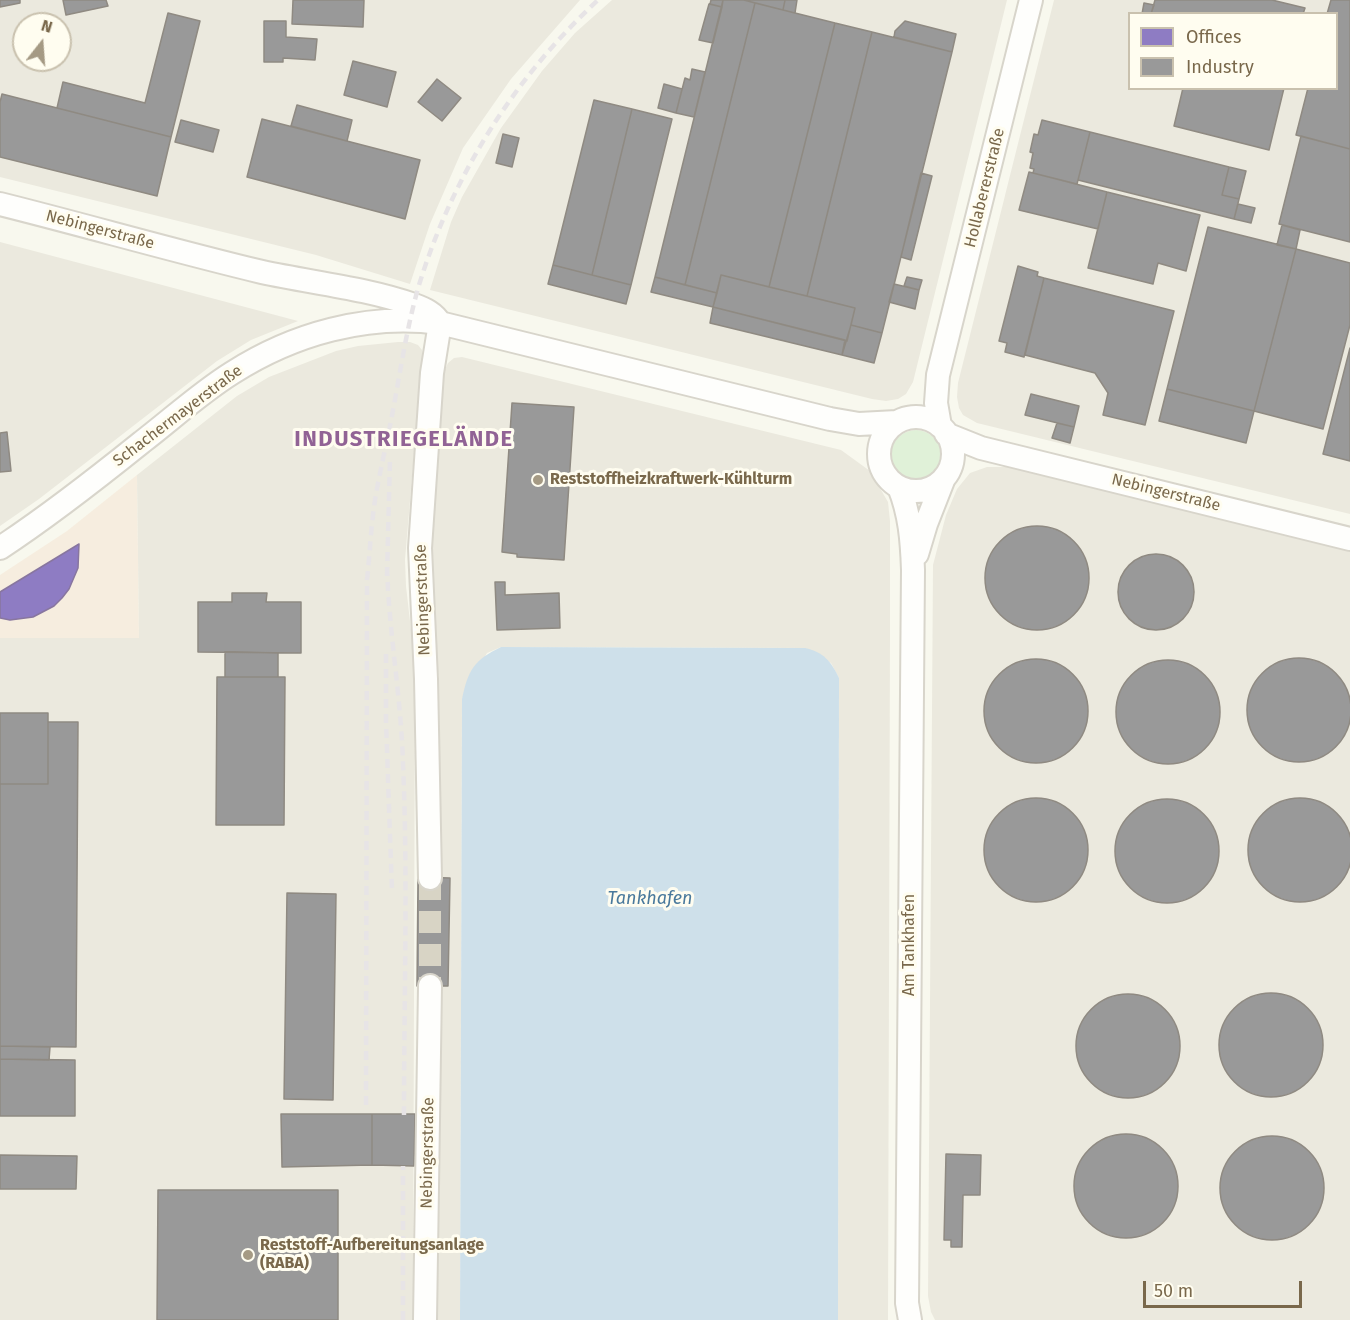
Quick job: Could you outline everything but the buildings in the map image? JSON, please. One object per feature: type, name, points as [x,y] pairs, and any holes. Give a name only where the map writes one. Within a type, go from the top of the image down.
[{"type":"street","name":"Hollabererstraße","points":[[943,430],[936,403],[938,375],[1031,0]]},
{"type":"street","name":"Nebingerstraße","points":[[0,204],[264,272],[361,290],[422,309],[433,314],[440,323],[432,373],[420,548],[426,679],[430,878]]},
{"type":"street","name":"Nebingerstraße","points":[[411,320],[440,323],[489,334],[830,419],[868,424],[929,420],[943,430],[981,448],[1350,539]]},
{"type":"street","name":"Schachermayerstraße","points":[[0,548],[84,488],[215,384],[262,355],[327,330],[374,322],[411,320]]},
{"type":"street","name":"Hollabererstraße","points":[[904,420],[925,404],[938,375]]},
{"type":"street","name":"Nebingerstraße","points":[[830,419],[861,441],[879,458]]},
{"type":"street","points":[[904,420],[887,431],[881,441],[879,458],[887,478],[899,487],[919,491],[933,487],[966,452],[981,448]]},
{"type":"street","points":[[943,430],[952,450],[947,473]]},
{"type":"street","name":"Am Tankhafen","points":[[913,570],[926,525],[947,473]]},
{"type":"street","name":"Am Tankhafen","points":[[899,487],[910,524],[913,570],[907,1303],[910,1320]]},
{"type":"street","name":"Nebingerstraße","points":[[425,1320],[430,986]]},
{"type":"shaded area","points":[[0,0],[580,0],[511,79],[463,148],[430,224],[410,284],[316,255],[0,177]]},
{"type":"shaded area","points":[[612,0],[1007,0],[913,382],[906,394],[898,399],[886,401],[872,399],[430,290],[451,222],[462,197],[501,128],[542,71],[575,33]]},
{"type":"shaded area","points":[[1054,0],[1350,0],[1350,514],[977,423],[963,415],[957,397],[958,383]]},
{"type":"shaded area","points":[[0,242],[298,321],[251,340],[217,361],[39,499],[0,526]]},
{"type":"shaded area","points":[[410,342],[418,345],[422,350],[405,560],[415,665],[413,1320],[0,1320],[0,638],[139,638],[137,475],[237,396],[269,377],[336,351]]},
{"type":"shaded area","points":[[462,357],[841,450],[870,471],[888,502],[890,631],[888,1320],[838,1320],[839,678],[831,663],[804,648],[501,647],[487,653],[462,699],[460,1320],[435,1320],[439,678],[431,628],[428,570],[440,380],[448,363],[454,358]]},
{"type":"shaded area","points":[[987,467],[1011,467],[1350,550],[1350,1320],[935,1320],[931,1312],[928,1296],[933,565],[946,515],[957,489],[970,473]]},
{"type":"shaded area","points":[[137,475],[139,638],[0,638],[0,575],[67,531]]},
{"type":"green space","points":[[911,430],[921,430],[934,437],[941,450],[941,460],[934,473],[921,480],[911,480],[902,476],[895,469],[891,460],[891,450],[895,441],[902,434]]},
{"type":"water","name":"Tankhafen","points":[[501,647],[805,648],[826,658],[839,678],[838,1320],[460,1320],[462,699],[467,680],[474,667],[484,657]]},
{"type":"tunnel","points":[[430,878],[430,986]]},
{"type":"railway","points":[[366,1105],[367,580],[376,494],[408,331],[419,285],[433,244],[468,167],[513,95],[539,62],[598,0]]},
{"type":"railway","points":[[387,576],[390,459]]},
{"type":"railway","points":[[387,567],[402,738],[406,895],[404,1115]]},
{"type":"railway","points":[[386,654],[392,891]]},
{"type":"railway","points":[[403,1166],[403,1320]]},
{"type":"place","name":"Reststoffheizkraftwerk-Kühlturm","points":[[538,480]]},
{"type":"place","name":"Reststoff-Aufbereitungsanlage (RABA)","points":[[248,1255]]},
{"type":"district","name":"INDUSTRIEGELÄNDE","points":[[404,440]]}]
